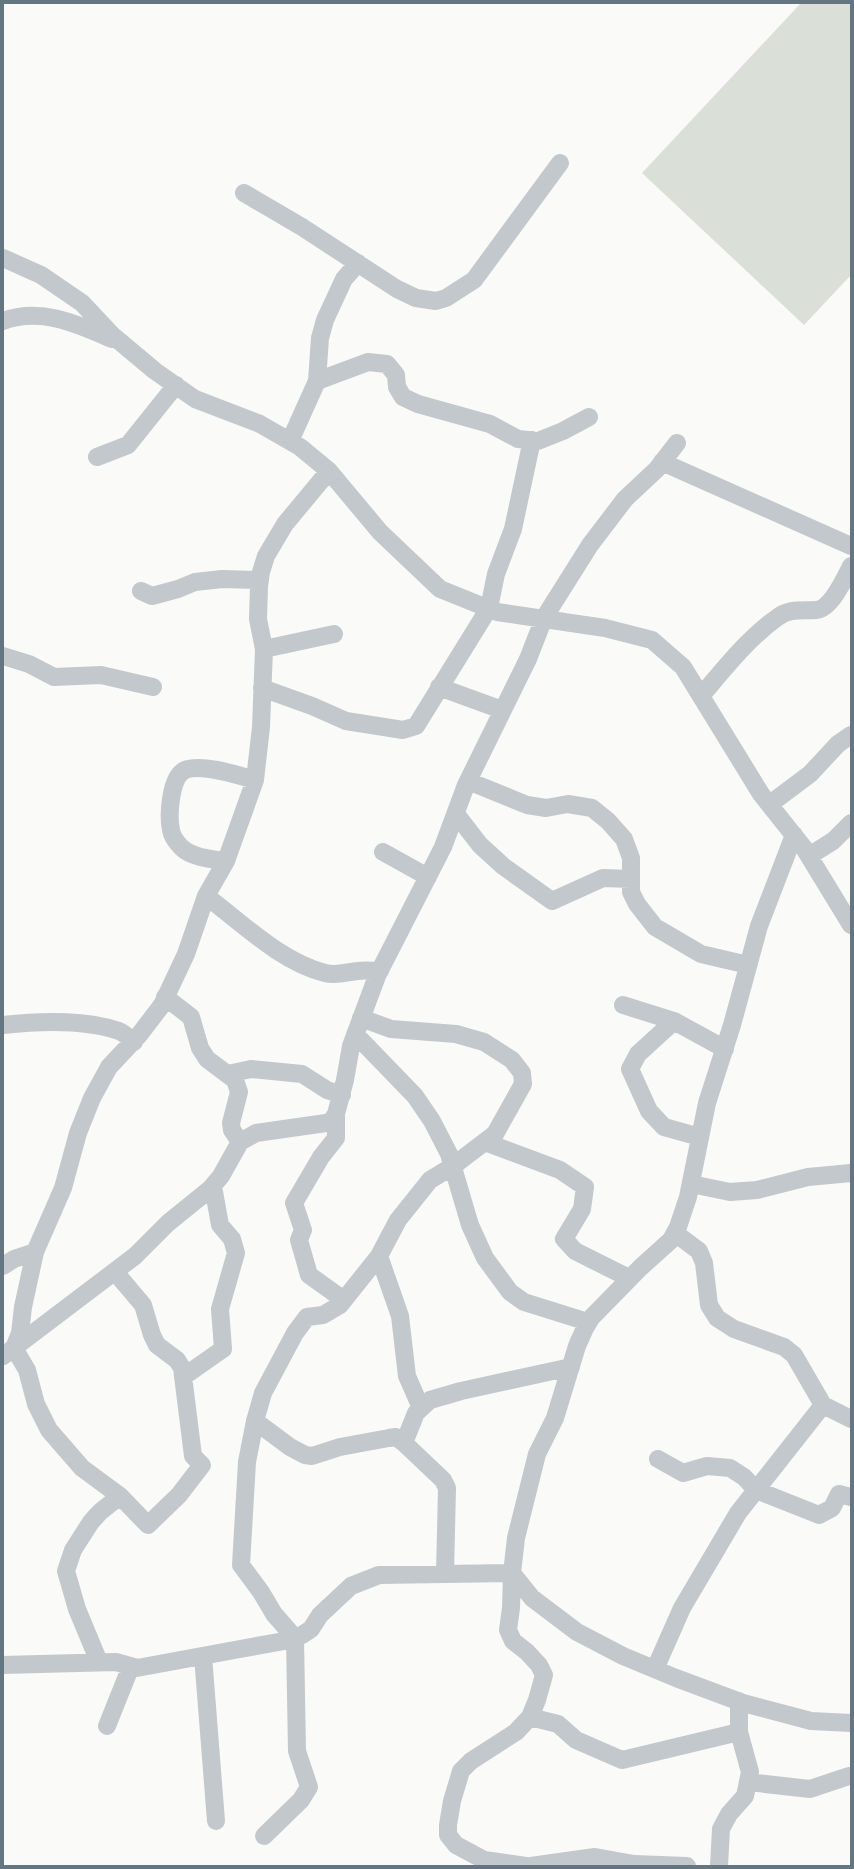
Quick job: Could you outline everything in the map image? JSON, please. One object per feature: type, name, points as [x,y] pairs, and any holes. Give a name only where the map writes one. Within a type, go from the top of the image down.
[{"type":"street","points":[[244,193],[358,263],[397,290],[416,298],[436,301],[446,298],[474,280],[560,163]]},
{"type":"street","points":[[3,258],[41,275],[82,303],[122,343],[155,371],[195,399],[260,424],[300,447],[329,471],[380,532],[440,589],[498,612],[605,628],[652,640],[683,667],[761,794],[794,834],[851,925]]},
{"type":"street","points":[[290,441],[317,381],[320,338],[325,320],[344,279],[358,263]]},
{"type":"street","points":[[3,321],[16,316],[56,318],[74,323],[122,343]]},
{"type":"street","points":[[317,381],[368,362],[387,364],[396,375],[397,386],[403,397],[418,404],[490,424],[518,438],[538,441],[589,417]]},
{"type":"street","points":[[97,457],[128,445],[176,385]]},
{"type":"street","points":[[262,688],[312,706],[346,721],[403,730],[416,726],[489,608],[496,574],[513,529],[532,440]]},
{"type":"street","points":[[9,1352],[135,1256],[168,1223],[200,1199],[221,1176],[240,1142],[256,1133],[326,1123],[332,1120],[336,1114],[342,1095],[358,1026],[380,971],[443,847],[468,781],[528,659],[544,618],[590,545],[625,499],[662,462],[676,443]]},
{"type":"street","points":[[662,462],[851,546]]},
{"type":"street","points":[[9,1352],[20,1333],[23,1307],[35,1252],[63,1188],[78,1133],[92,1098],[109,1067],[134,1042],[162,1005],[186,954],[206,896],[226,861],[255,780],[261,727],[264,649],[258,619],[260,580],[266,556],[285,524],[329,471]]},
{"type":"street","points":[[701,696],[748,643],[777,617],[788,611],[818,610],[829,604],[851,566]]},
{"type":"street","points":[[141,591],[152,596],[178,589],[195,582],[222,579],[260,580]]},
{"type":"street","points":[[264,649],[334,634]]},
{"type":"street","points":[[3,656],[29,664],[54,678],[101,675],[153,686]]},
{"type":"street","points":[[439,687],[502,710]]},
{"type":"street","points":[[770,804],[810,774],[838,744],[851,735]]},
{"type":"street","points":[[226,861],[201,857],[187,852],[173,837],[171,829],[172,790],[176,779],[184,770],[196,768],[233,774],[255,780]]},
{"type":"street","points":[[468,781],[527,805],[546,808],[568,804],[592,808],[608,821],[624,839],[631,858],[631,892],[637,904],[655,927],[701,954],[748,965]]},
{"type":"street","points":[[456,814],[480,845],[503,866],[552,901],[603,878],[631,879]]},
{"type":"street","points":[[809,856],[833,841],[851,823]]},
{"type":"street","points":[[526,1866],[484,1860],[456,1845],[448,1835],[448,1825],[461,1771],[471,1761],[516,1732],[530,1717],[537,1700],[544,1675],[539,1665],[527,1652],[513,1641],[508,1630],[516,1538],[536,1461],[555,1418],[577,1346],[588,1322],[629,1278],[671,1240],[675,1233],[686,1204],[691,1184],[707,1103],[725,1049],[748,965],[773,887],[794,834]]},
{"type":"street","points":[[384,852],[428,877]]},
{"type":"street","points":[[206,896],[281,954],[307,966],[331,973],[343,974],[357,971],[380,971]]},
{"type":"street","points":[[165,997],[190,1017],[200,1048],[207,1059],[235,1080],[239,1092],[230,1123],[232,1130],[240,1142]]},
{"type":"street","points":[[623,1005],[674,1021],[725,1049]]},
{"type":"street","points":[[3,1025],[34,1021],[96,1025],[120,1032],[134,1042]]},
{"type":"street","points":[[674,1021],[638,1054],[630,1069],[649,1111],[664,1127],[700,1137]]},
{"type":"street","points":[[264,1836],[301,1800],[309,1787],[297,1751],[295,1638],[274,1614],[261,1592],[240,1565],[247,1462],[255,1421],[263,1393],[295,1333],[307,1317],[323,1315],[340,1305],[378,1256],[398,1220],[430,1180],[453,1166],[495,1134],[524,1084],[522,1073],[512,1060],[484,1042],[456,1034],[358,1026]]},
{"type":"street","points":[[358,1026],[415,1096],[443,1141],[453,1166],[470,1225],[485,1258],[510,1292],[524,1302],[588,1322]]},
{"type":"street","points":[[228,1074],[251,1069],[302,1074],[327,1090],[342,1095]]},
{"type":"street","points":[[336,1114],[336,1138],[320,1157],[294,1203],[303,1230],[298,1240],[304,1255],[309,1275],[344,1300]]},
{"type":"street","points":[[485,1142],[560,1170],[585,1187],[582,1209],[564,1239],[575,1251],[629,1278]]},
{"type":"street","points":[[691,1184],[730,1192],[757,1190],[808,1177],[851,1173]]},
{"type":"street","points":[[183,1377],[223,1349],[220,1309],[236,1253],[232,1239],[220,1225],[213,1186]]},
{"type":"street","points":[[675,1233],[699,1251],[704,1263],[709,1304],[717,1318],[734,1329],[784,1347],[794,1355],[823,1405],[851,1419]]},
{"type":"street","points":[[3,1266],[14,1259],[35,1252]]},
{"type":"street","points":[[378,1256],[400,1316],[407,1376],[420,1408]]},
{"type":"street","points":[[9,1352],[28,1370],[36,1404],[49,1430],[82,1468],[120,1496],[148,1525],[179,1495],[202,1465],[193,1456],[182,1368],[176,1360],[157,1345],[152,1335],[143,1305],[115,1272]]},
{"type":"street","points":[[404,1443],[416,1412],[430,1400],[461,1391],[570,1367]]},
{"type":"street","points":[[655,1670],[682,1608],[738,1512],[823,1405]]},
{"type":"street","points":[[255,1421],[290,1447],[305,1455],[312,1456],[340,1447],[396,1437],[404,1443],[443,1480],[447,1488],[448,1497],[445,1573]]},
{"type":"street","points":[[658,1459],[683,1473],[707,1466],[730,1468],[744,1477],[756,1490],[819,1515],[832,1508],[839,1494],[851,1497]]},
{"type":"street","points":[[99,1662],[77,1609],[66,1571],[73,1550],[91,1522],[100,1512],[120,1496]]},
{"type":"street","points":[[3,1665],[116,1662],[137,1668],[204,1656],[295,1638],[311,1629],[320,1615],[351,1586],[379,1575],[512,1573]]},
{"type":"street","points":[[512,1573],[532,1598],[577,1632],[623,1656],[655,1670],[739,1701],[811,1721],[851,1723]]},
{"type":"street","points":[[204,1656],[216,1820]]},
{"type":"street","points":[[107,1726],[131,1666]]},
{"type":"street","points":[[719,1866],[721,1829],[728,1814],[744,1796],[750,1772],[739,1732],[739,1701]]},
{"type":"street","points":[[530,1717],[558,1724],[576,1740],[622,1760],[739,1732]]},
{"type":"street","points":[[748,1782],[810,1789],[849,1776]]},
{"type":"street","points":[[531,1866],[595,1857],[634,1864],[687,1866]]},
{"type":"shaded area","points":[[801,3],[851,3],[851,275],[804,325],[642,173]]}]
